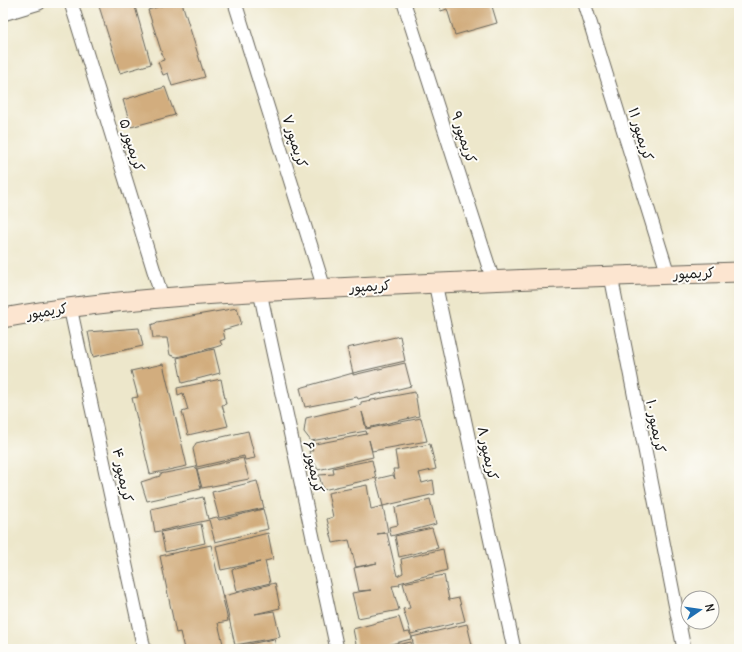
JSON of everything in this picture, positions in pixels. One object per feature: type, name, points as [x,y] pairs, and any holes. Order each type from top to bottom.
[{"type":"street","points":[[3,14],[39,3]]},
{"type":"street","name":"کریمپور ۵","points":[[71,3],[162,297]]},
{"type":"street","name":"کریمپور ۷","points":[[235,3],[324,288]]},
{"type":"street","name":"کریمپور ۹","points":[[404,3],[493,280]]},
{"type":"street","name":"کریمپور ۱۱","points":[[584,3],[668,274]]},
{"type":"street","name":"کریمپور","points":[[3,318],[70,307],[162,297],[493,280],[739,272]]},
{"type":"street","name":"کریمپور ۱۰","points":[[610,276],[684,649]]},
{"type":"street","name":"کریمپور ۸","points":[[435,283],[514,649]]},
{"type":"street","name":"کریمپور ۶","points":[[260,292],[337,649]]},
{"type":"street","name":"کریمپور ۴","points":[[70,307],[144,649]]},
{"type":"building","points":[[98,3],[134,3],[151,64],[120,73]]},
{"type":"building","points":[[170,3],[182,3],[205,77],[172,86],[168,73],[163,75],[158,62],[164,60],[148,10]]},
{"type":"building","points":[[439,3],[491,3],[497,23],[455,35],[447,9],[441,11]]},
{"type":"building","points":[[165,87],[175,115],[131,127],[123,100]]},
{"type":"building","points":[[237,308],[241,322],[240,325],[223,330],[225,339],[220,341],[222,345],[177,357],[170,355],[167,338],[153,338],[151,325],[157,322]]},
{"type":"building","points":[[139,328],[143,346],[93,357],[88,332]]},
{"type":"building","points":[[400,336],[405,361],[353,373],[347,348]]},
{"type":"building","points":[[214,349],[220,373],[182,383],[177,358]]},
{"type":"building","points":[[405,363],[411,386],[358,399],[357,397],[305,407],[300,388],[353,373],[353,375]]},
{"type":"building","points":[[163,364],[187,466],[150,474],[132,398],[138,397],[131,371]]},
{"type":"building","points":[[221,379],[226,404],[222,405],[228,426],[188,435],[182,412],[188,410],[183,393],[178,395],[177,388]]},
{"type":"building","points":[[415,392],[419,416],[367,428],[362,412],[366,429],[421,418],[427,441],[372,451],[369,440],[373,457],[318,470],[315,464],[312,464],[309,451],[313,451],[310,445],[367,434],[366,431],[311,441],[304,432],[306,418],[361,405],[361,402]]},
{"type":"building","points":[[248,431],[255,458],[245,460],[244,456],[197,467],[193,449],[196,443]]},
{"type":"building","points":[[430,444],[436,469],[419,473],[422,483],[433,480],[435,494],[383,506],[376,479],[393,475],[395,479],[393,469],[398,469],[395,451]]},
{"type":"building","points":[[243,458],[249,479],[202,488],[197,469]]},
{"type":"building","points":[[372,460],[376,478],[323,490],[319,475],[334,474],[333,468]]},
{"type":"building","points":[[196,467],[201,489],[147,501],[141,482],[160,476],[160,474]]},
{"type":"building","points":[[257,481],[264,508],[219,518],[212,492]]},
{"type":"building","points":[[367,485],[371,509],[383,506],[388,532],[377,534],[387,533],[397,576],[403,573],[401,559],[443,549],[447,570],[399,583],[400,585],[392,586],[399,610],[358,618],[352,593],[371,590],[359,591],[354,568],[377,563],[356,567],[349,540],[333,543],[327,519],[333,517],[328,493]]},
{"type":"building","points":[[203,497],[208,519],[217,517],[219,520],[263,509],[268,529],[215,542],[209,520],[155,532],[151,509]]},
{"type":"building","points":[[430,499],[436,524],[391,536],[389,527],[398,525],[395,508]]},
{"type":"building","points":[[201,524],[205,543],[165,552],[161,532]]},
{"type":"building","points":[[432,528],[438,548],[399,557],[395,536]]},
{"type":"building","points":[[268,533],[273,559],[265,561],[270,583],[237,591],[232,570],[260,562],[221,570],[216,546]]},
{"type":"building","points":[[211,545],[228,621],[218,623],[224,648],[184,649],[180,632],[176,633],[160,556]]},
{"type":"building","points":[[444,575],[449,600],[459,598],[465,621],[411,634],[403,609],[410,608],[403,583]]},
{"type":"building","points":[[275,583],[280,608],[255,614],[274,611],[280,637],[235,645],[224,596]]},
{"type":"building","points":[[399,617],[404,633],[409,632],[412,637],[411,639],[372,649],[357,649],[353,629]]},
{"type":"building","points":[[467,624],[473,649],[414,649],[412,637]]},
{"type":"building","points":[[274,639],[277,649],[236,649],[235,647]]},
{"type":"building","points":[[411,642],[412,649],[381,649],[381,648]]}]
